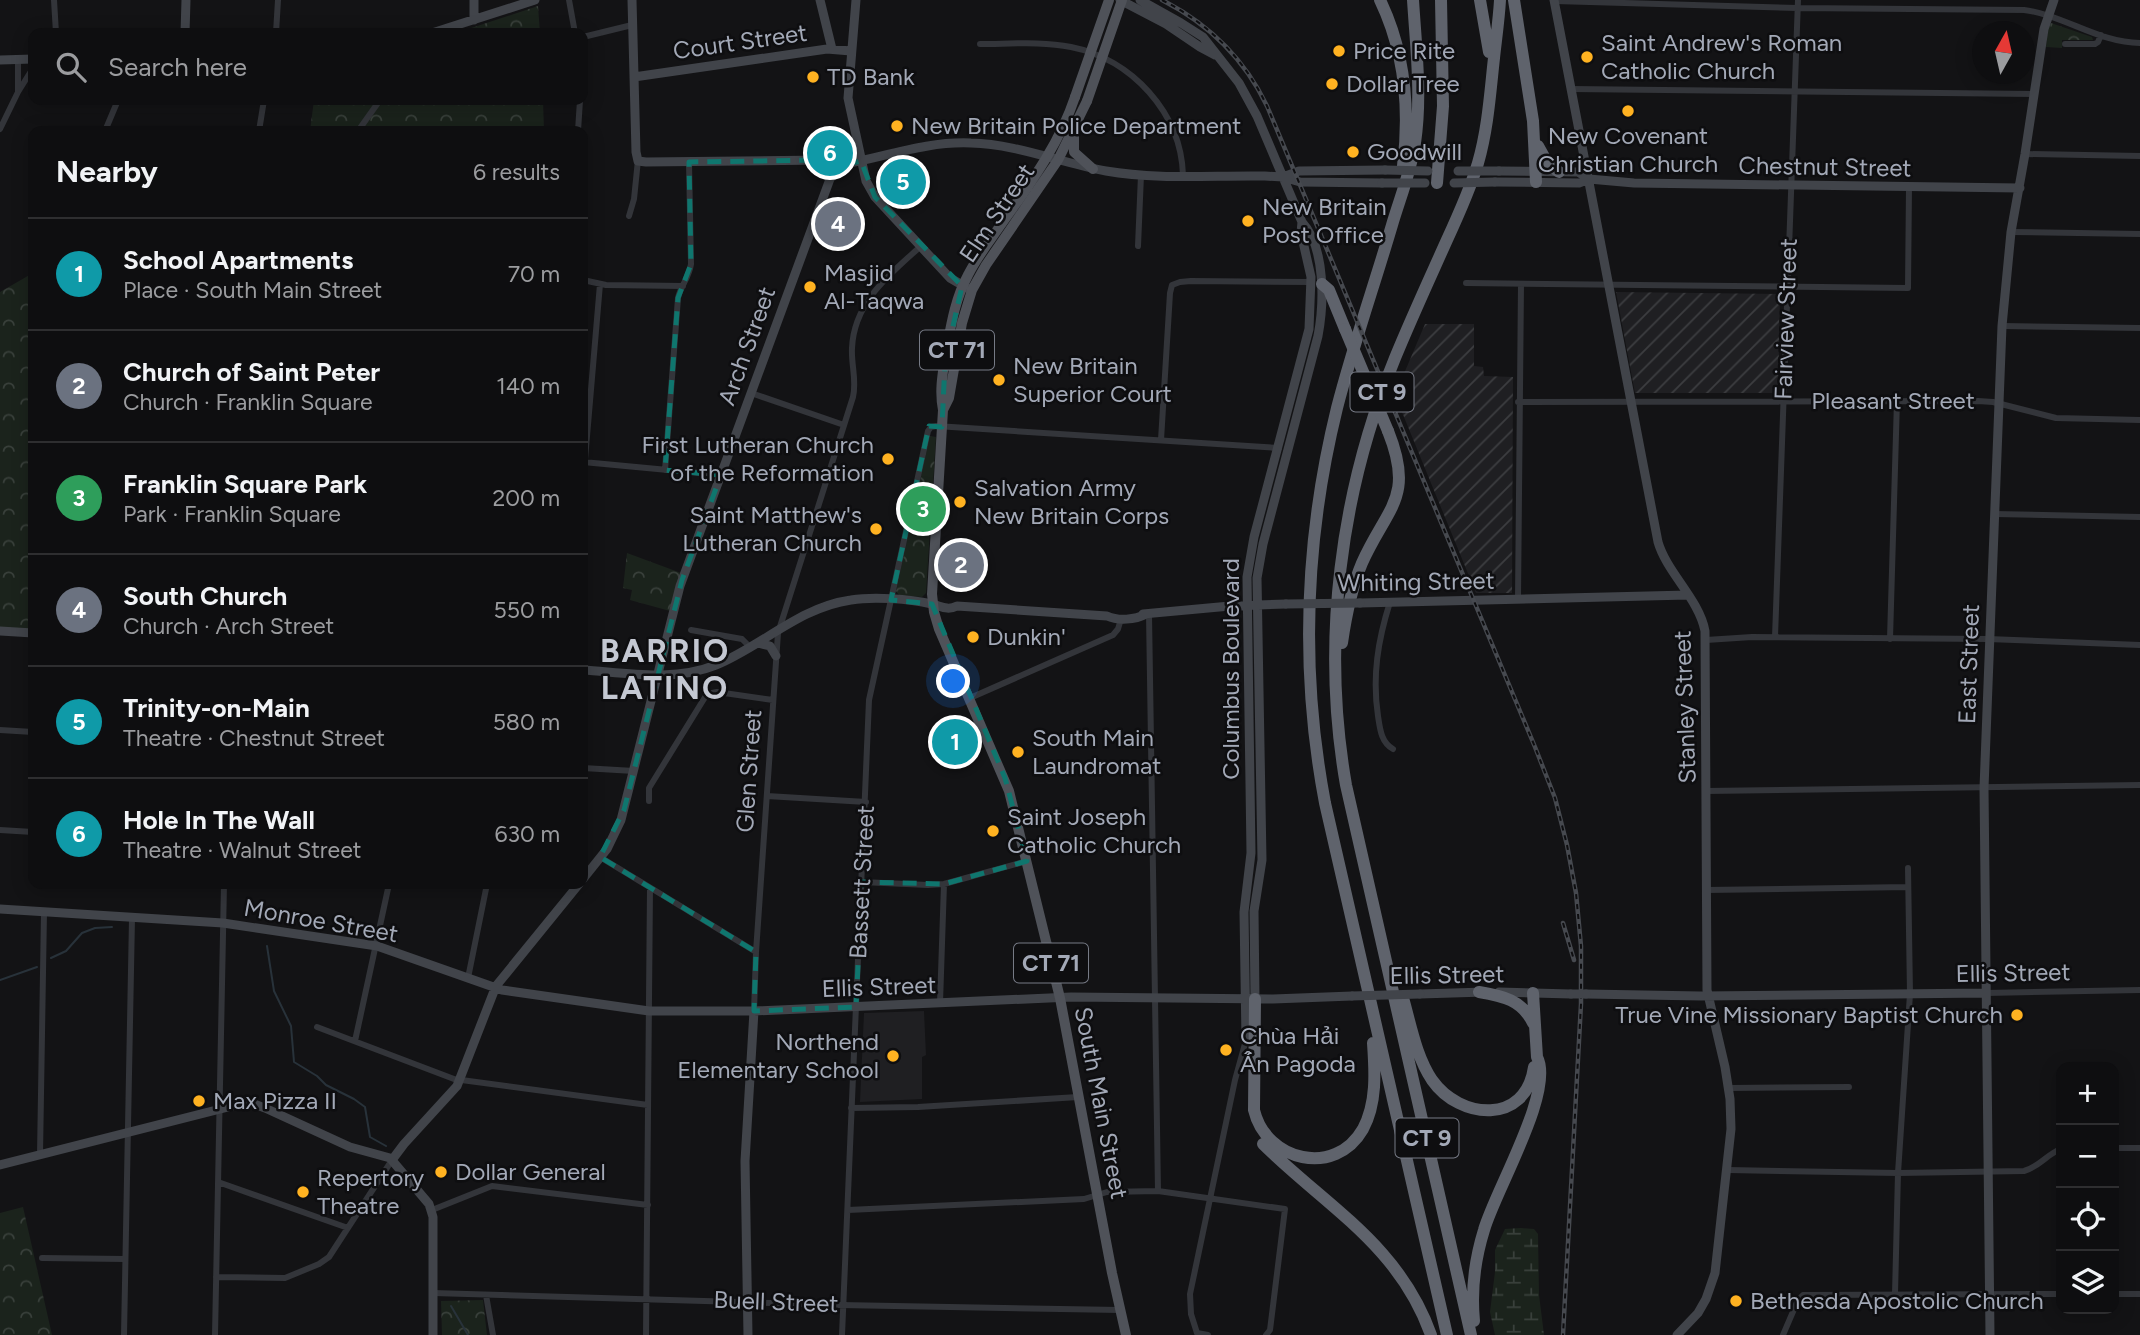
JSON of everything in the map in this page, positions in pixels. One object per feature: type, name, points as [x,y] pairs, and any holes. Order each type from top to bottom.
[{"type":"highway","points":[[1374,0],[1400,58]]},
{"type":"highway","points":[[1380,0],[1400,58],[1405,90],[1407,123],[1397,208]]},
{"type":"highway","name":"CT 9","points":[[1413,0],[1419,84],[1412,160],[1333,426],[1315,526],[1308,610],[1310,686],[1325,803],[1447,1335]]},
{"type":"highway","points":[[1432,177],[1443,106],[1441,0]]},
{"type":"highway","points":[[1480,0],[1488,37],[1492,87]]},
{"type":"highway","name":"CT 9","points":[[1473,1335],[1346,785],[1339,741],[1335,626],[1342,557],[1364,447],[1394,359],[1471,186],[1485,133],[1500,0]]},
{"type":"highway","points":[[1514,0],[1535,139],[1536,177]]},
{"type":"highway","points":[[1535,139],[1545,161],[1559,172]]},
{"type":"highway","points":[[1317,283],[1328,289],[1388,431],[1399,464],[1398,491],[1391,510],[1365,558],[1352,590],[1335,681]]},
{"type":"highway","points":[[1382,942],[1392,962],[1422,1060],[1434,1083],[1450,1098],[1483,1111],[1507,1107],[1529,1087],[1537,1057]]},
{"type":"highway","points":[[1479,992],[1517,1002],[1527,1012],[1535,1027]]},
{"type":"highway","points":[[1473,1335],[1473,1290],[1478,1250],[1490,1209],[1535,1107],[1541,1070],[1537,1057],[1532,993]]},
{"type":"highway","points":[[1251,998],[1253,1100],[1256,1118],[1264,1134],[1276,1146],[1293,1155],[1307,1158],[1325,1157],[1340,1151],[1354,1141],[1363,1129],[1371,1108],[1375,1082],[1372,1011]]},
{"type":"highway","points":[[1246,1040],[1245,1107],[1255,1134],[1264,1146],[1386,1256],[1415,1298],[1431,1335]]},
{"type":"main road","name":"CT 71","points":[[1047,157],[1062,131],[1109,0]]},
{"type":"main road","name":"CT 71","points":[[1059,160],[1087,102],[1121,0]]},
{"type":"main road","points":[[1074,130],[1074,152],[1093,169]]},
{"type":"main road","name":"Elm Street","points":[[967,288],[971,269],[1047,157]]},
{"type":"main road","name":"Elm Street","points":[[967,288],[1059,160]]},
{"type":"main road","points":[[993,255],[994,235]]},
{"type":"main road","name":"CT 71","points":[[932,604],[943,410],[941,397],[946,390],[956,326],[967,288]]},
{"type":"main road","name":"South Main Street","points":[[932,604],[939,629],[1007,784],[1060,998],[1126,1335]]},
{"type":"street","points":[[54,0],[56,28]]},
{"type":"street","points":[[185,28],[186,0]]},
{"type":"street","points":[[276,28],[278,0]]},
{"type":"street","points":[[474,0],[474,19]]},
{"type":"street","points":[[447,28],[535,0]]},
{"type":"street","points":[[569,0],[574,28]]},
{"type":"street","points":[[629,216],[638,160],[632,0]]},
{"type":"street","points":[[820,0],[832,49]]},
{"type":"street","points":[[856,0],[848,98],[866,181],[874,196],[950,278],[967,288]]},
{"type":"street","name":"Columbus Boulevard","points":[[1121,0],[1217,56]]},
{"type":"street","name":"Columbus Boulevard","points":[[1140,0],[1194,31],[1208,43],[1250,100],[1302,222],[1310,230],[1319,261],[1308,334],[1248,562],[1246,605],[1256,829],[1261,867],[1254,914],[1251,998],[1246,1040]]},
{"type":"street","points":[[1555,0],[2017,10],[2036,12],[2124,42],[2140,43]]},
{"type":"street","name":"Stanley Street","points":[[1555,0],[1658,543],[1703,622],[1706,640],[1707,996],[1729,1088],[1731,1129],[1714,1277],[1698,1313],[1677,1335]]},
{"type":"street","name":"East Street","points":[[1990,1335],[1984,788],[1998,404],[2011,232],[2047,16],[2054,0]]},
{"type":"street","name":"Fairview Street","points":[[1776,637],[1797,4]]},
{"type":"street","points":[[455,28],[459,24]]},
{"type":"street","points":[[588,36],[632,25]]},
{"type":"street","points":[[2065,44],[2095,44],[2101,35]]},
{"type":"street","points":[[979,44],[1070,47],[1093,54],[1121,68],[1148,90],[1167,117],[1179,149],[1183,176]]},
{"type":"street","name":"Court Street","points":[[634,77],[832,49],[851,51]]},
{"type":"street","points":[[0,60],[28,59]]},
{"type":"street","points":[[18,60],[18,92]]},
{"type":"street","points":[[0,129],[28,76]]},
{"type":"street","points":[[1572,89],[2035,94]]},
{"type":"street","points":[[107,126],[116,105]]},
{"type":"street","points":[[260,126],[263,105]]},
{"type":"street","points":[[362,126],[376,105]]},
{"type":"street","points":[[578,126],[580,105]]},
{"type":"street","name":"Chestnut Street","points":[[861,161],[931,146],[960,143],[999,146],[1093,169],[1141,175],[1283,177],[1300,182],[1382,183],[1458,171],[1499,171],[1579,183],[1588,179],[1634,183],[2020,188]]},
{"type":"street","points":[[2025,155],[2140,156]]},
{"type":"street","points":[[638,160],[824,160],[838,167],[861,161]]},
{"type":"street","points":[[666,470],[678,299],[689,275],[691,261],[689,162]]},
{"type":"street","name":"Arch Street","points":[[588,873],[609,846],[620,824],[680,586],[828,184],[838,167]]},
{"type":"street","name":"Chestnut Street","points":[[1283,177],[1299,171],[1385,170],[1454,183],[1495,182],[1559,172],[1578,172],[1588,179]]},
{"type":"street","points":[[1138,246],[1141,175]]},
{"type":"street","points":[[1466,283],[1908,288],[1909,187]]},
{"type":"street","points":[[2011,232],[2140,234]]},
{"type":"street","name":"Glen Street","points":[[748,1335],[745,1161],[756,952],[779,630],[855,389],[852,348],[860,312],[877,287],[920,246]]},
{"type":"street","points":[[588,280],[600,284],[683,286]]},
{"type":"street","points":[[1161,440],[1170,292],[1174,284],[1191,281],[1317,283]]},
{"type":"street","name":"Columbus Boulevard","points":[[1256,829],[1257,578],[1261,550],[1318,336],[1322,312],[1317,283]]},
{"type":"street","points":[[588,418],[600,284]]},
{"type":"street","points":[[1518,599],[1521,284]]},
{"type":"street","points":[[2002,326],[2140,328]]},
{"type":"street","points":[[751,393],[844,425]]},
{"type":"street","points":[[1890,639],[1897,401]]},
{"type":"street","name":"Pleasant Street","points":[[1518,402],[1978,401],[2056,418],[2140,420]]},
{"type":"street","points":[[942,426],[1289,448]]},
{"type":"street","name":"Bassett Street","points":[[842,1335],[869,700],[927,433],[931,427],[942,426]]},
{"type":"street","points":[[588,462],[721,475]]},
{"type":"street","points":[[1994,514],[2140,517]]},
{"type":"street","name":"Whiting Street","points":[[1107,616],[1113,613],[1147,614],[1246,605],[1688,596]]},
{"type":"street","name":"Whiting Street","points":[[588,670],[658,675],[701,670],[727,660],[814,610],[837,602],[862,598],[932,604],[948,609],[957,606],[1107,616],[1113,619],[1139,618],[1147,614]]},
{"type":"street","points":[[1390,602],[1378,646],[1375,684],[1381,734],[1385,743],[1393,749]]},
{"type":"street","points":[[1147,614],[1158,1191]]},
{"type":"street","points":[[970,698],[1114,634],[1121,619]]},
{"type":"street","points":[[691,630],[740,638],[753,645],[769,645],[776,656]]},
{"type":"street","points":[[0,631],[28,634]]},
{"type":"street","points":[[1706,640],[1776,637],[1989,639],[2140,645]]},
{"type":"street","points":[[649,802],[649,788],[707,694],[717,692],[773,700]]},
{"type":"street","points":[[0,730],[28,732]]},
{"type":"street","points":[[588,768],[634,771]]},
{"type":"street","points":[[1706,791],[2140,785]]},
{"type":"street","points":[[767,796],[866,802]]},
{"type":"street","points":[[0,830],[28,832]]},
{"type":"street","points":[[600,857],[756,952]]},
{"type":"street","points":[[862,882],[944,884],[1027,861]]},
{"type":"street","points":[[1895,1294],[1898,1173],[1910,994],[1908,867]]},
{"type":"street","points":[[940,1003],[944,884]]},
{"type":"street","points":[[1706,890],[1909,887]]},
{"type":"street","points":[[646,1335],[650,888]]},
{"type":"street","points":[[215,1335],[223,889]]},
{"type":"street","points":[[355,1041],[388,889]]},
{"type":"street","points":[[468,978],[487,889]]},
{"type":"street","points":[[216,1277],[285,1278],[329,1257],[402,1146],[460,1080],[495,988],[575,889]]},
{"type":"street","name":"Monroe Street","points":[[0,909],[223,923],[377,947],[508,992],[649,1011],[754,1012]]},
{"type":"street","points":[[40,1154],[44,912]]},
{"type":"street","points":[[124,1335],[132,918]]},
{"type":"street","name":"Ellis Street","points":[[754,1012],[1060,998],[1251,998],[1479,992],[1707,996],[2140,990]]},
{"type":"street","points":[[317,1027],[460,1080],[648,1105]]},
{"type":"street","points":[[1208,1335],[1196,1333],[1190,1294],[1235,1080],[1246,1040]]},
{"type":"street","points":[[1729,1088],[1849,1087]]},
{"type":"street","points":[[852,1108],[918,1107],[1078,1097]]},
{"type":"street","points":[[0,1165],[219,1109],[244,1103],[254,1104],[350,1147],[392,1160],[432,1210],[433,1335]]},
{"type":"street","points":[[2119,1148],[2140,1149]]},
{"type":"street","points":[[1728,1170],[1898,1173],[2024,1171],[2056,1151]]},
{"type":"street","points":[[218,1182],[348,1228]]},
{"type":"street","points":[[432,1210],[492,1185],[648,1205]]},
{"type":"street","points":[[848,1210],[1084,1199],[1107,1192],[1158,1191],[1285,1209],[1270,1330],[1266,1335]]},
{"type":"street","points":[[42,1258],[125,1259]]},
{"type":"street","name":"Buell Street","points":[[433,1293],[1120,1310]]},
{"type":"street","points":[[1783,1335],[1798,1300],[1803,1295],[2056,1294]]},
{"type":"street","points":[[2119,1294],[2140,1294]]},
{"type":"street","points":[[486,1295],[493,1335]]},
{"type":"highlighted area","points":[[824,160],[836,167],[861,161],[875,197],[962,286],[945,362],[942,427],[929,426],[891,600],[932,604],[1005,778],[1027,861],[944,884],[862,882],[856,1007],[754,1011],[756,952],[600,857],[624,810],[682,580],[721,475],[665,470],[678,298],[691,264],[689,162]]},
{"type":"shaded area","points":[[1616,292],[1780,294],[1778,393],[1635,393]]},
{"type":"shaded area","points":[[1425,324],[1474,324],[1474,366],[1483,367],[1484,376],[1513,377],[1512,593],[1476,593],[1395,395]]},
{"type":"shaded area","name":"Northend Elementary School","points":[[924,1011],[926,1055],[922,1057],[922,1099],[860,1102],[864,1013]]},
{"type":"green space","points":[[538,6],[540,28],[471,28]]},
{"type":"green space","points":[[2051,23],[2092,37],[2093,40],[2062,40],[2062,48],[2046,47],[2048,27]]},
{"type":"green space","points":[[313,105],[543,105],[544,126],[311,126]]},
{"type":"green space","points":[[28,276],[28,630],[0,628],[0,292]]},
{"type":"green space","points":[[930,436],[936,437],[926,593],[922,597],[899,595],[896,591]]},
{"type":"green space","points":[[627,553],[681,573],[670,611],[630,600],[632,590],[623,588]]},
{"type":"green space","points":[[23,1207],[52,1335],[0,1335],[0,1213]]},
{"type":"green space","points":[[1505,1229],[1534,1229],[1538,1234],[1539,1295],[1544,1335],[1495,1335],[1490,1312],[1495,1250]]},
{"type":"green space","points":[[483,1300],[487,1335],[442,1335],[441,1301]]},
{"type":"waterway","points":[[51,958],[66,951],[82,933],[95,928],[112,927]]},
{"type":"waterway","points":[[267,946],[274,991],[291,1026],[294,1062],[326,1085],[365,1107],[370,1137],[386,1146]]},
{"type":"waterway","points":[[0,980],[37,967]]},
{"type":"waterway","points":[[451,1306],[468,1335]]},
{"type":"railway","points":[[1162,0],[1195,20],[1224,44],[1248,73],[1267,106],[1555,798],[1576,893],[1581,946],[1581,1004],[1563,1335]]},
{"type":"railway","points":[[1563,923],[1574,960]]},
{"type":"place","name":"Price Rite","points":[[1339,51]]},
{"type":"place","name":"Saint Andrew's Roman Catholic Church","points":[[1587,57]]},
{"type":"place","name":"TD Bank","points":[[813,77]]},
{"type":"place","name":"Dollar Tree","points":[[1332,84]]},
{"type":"place","name":"New Covenant Christian Church","points":[[1628,111]]},
{"type":"place","name":"New Britain Police Department","points":[[897,126]]},
{"type":"place","name":"Goodwill","points":[[1353,152]]},
{"type":"place","name":"Hole In The Wall","points":[[830,153]]},
{"type":"place","name":"Trinity-on-Main","points":[[903,182]]},
{"type":"place","name":"New Britain Post Office","points":[[1248,221]]},
{"type":"place","name":"South Church","points":[[838,224]]},
{"type":"place","name":"Masjid Al-Taqwa","points":[[810,287]]},
{"type":"place","name":"New Britain Superior Court","points":[[999,380]]},
{"type":"place","name":"First Lutheran Church of the Reformation","points":[[888,459]]},
{"type":"place","name":"Salvation Army New Britain Corps","points":[[960,502]]},
{"type":"place","name":"Franklin Square Park","points":[[923,509]]},
{"type":"place","name":"Saint Matthew's Lutheran Church","points":[[876,529]]},
{"type":"place","name":"Church of Saint Peter","points":[[961,565]]},
{"type":"place","name":"Dunkin'","points":[[973,637]]},
{"type":"place","name":"School Apartments","points":[[955,742]]},
{"type":"place","name":"South Main Laundromat","points":[[1018,752]]},
{"type":"place","name":"Saint Joseph Catholic Church","points":[[993,831]]},
{"type":"place","name":"True Vine Missionary Baptist Church","points":[[2017,1015]]},
{"type":"place","name":"Chùa Hải Ấn Pagoda","points":[[1226,1050]]},
{"type":"place","name":"Northend Elementary School","points":[[893,1056]]},
{"type":"place","name":"Max Pizza II","points":[[199,1101]]},
{"type":"place","name":"Dollar General","points":[[441,1172]]},
{"type":"place","name":"Repertory Theatre","points":[[303,1192]]},
{"type":"place","name":"Bethesda Apostolic Church","points":[[1736,1301]]},
{"type":"district","name":"BARRIO LATINO","points":[[665,670]]}]
